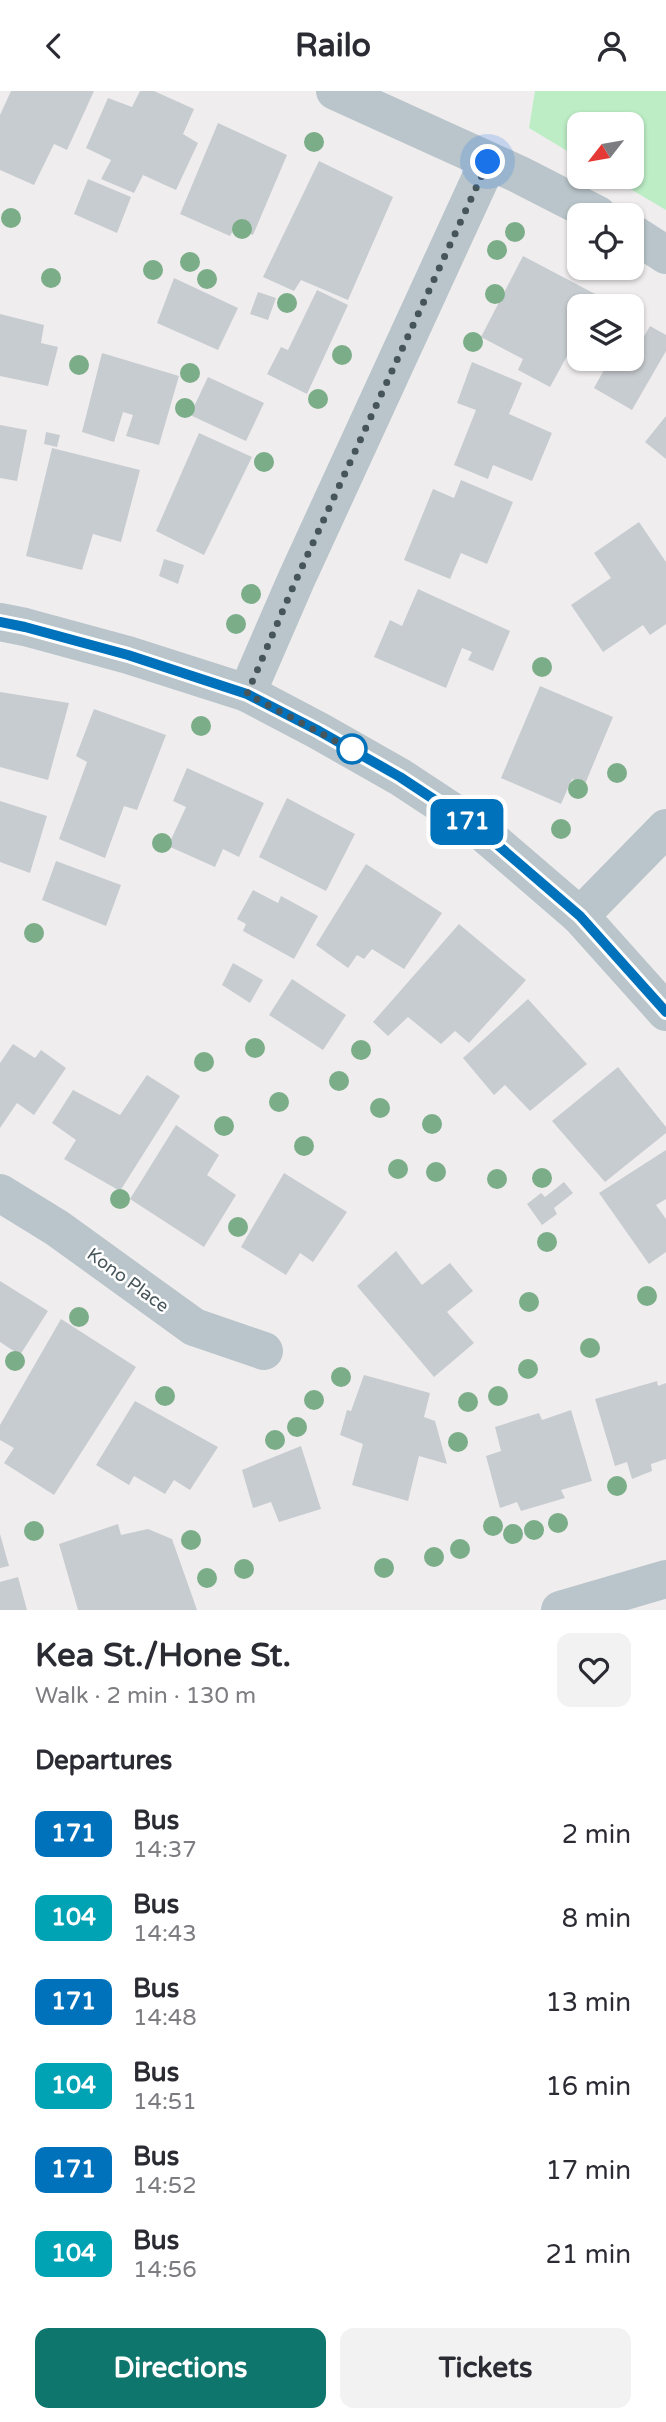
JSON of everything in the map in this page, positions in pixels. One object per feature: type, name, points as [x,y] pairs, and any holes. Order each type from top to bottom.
[{"type":"street","points":[[335,91],[518,174],[575,203]]},
{"type":"street","points":[[247,694],[296,580],[488,162]]},
{"type":"street","points":[[644,241],[666,255]]},
{"type":"street","points":[[0,622],[128,655],[247,694],[400,777],[479,829],[580,916],[666,1012]]},
{"type":"street","points":[[580,916],[666,828]]},
{"type":"street","name":"Kono Place","points":[[0,1193],[58,1228],[194,1327],[264,1351]]},
{"type":"street","points":[[560,1610],[666,1579]]},
{"type":"green space","points":[[535,91],[666,91],[666,210],[630,189],[644,189],[644,112],[567,112],[567,151],[529,128]]},
{"type":"building","points":[[11,91],[94,91],[67,150],[54,144],[34,185],[0,170],[0,115]]},
{"type":"building","points":[[140,91],[154,91],[194,109],[183,134],[198,143],[176,190],[143,175],[134,193],[101,179],[111,160],[86,148],[108,98],[132,107]]},
{"type":"building","points":[[218,123],[287,155],[253,235],[235,227],[230,236],[180,214]]},
{"type":"building","points":[[319,161],[393,197],[348,300],[301,280],[294,291],[263,277]]},
{"type":"building","points":[[88,179],[131,197],[117,233],[74,214]]},
{"type":"building","points":[[523,256],[595,294],[567,294],[567,356],[550,387],[518,370],[523,359],[481,337]]},
{"type":"building","points":[[174,278],[238,308],[218,350],[157,323]]},
{"type":"building","points":[[317,290],[348,305],[307,394],[267,374],[281,347],[288,350]]},
{"type":"building","points":[[258,292],[276,298],[268,320],[250,314]]},
{"type":"building","points":[[0,314],[44,325],[41,343],[58,347],[48,386],[0,376]]},
{"type":"building","points":[[650,326],[666,335],[666,351],[632,410],[594,388],[603,371],[644,371],[644,336]]},
{"type":"building","points":[[102,353],[179,376],[159,445],[126,436],[133,415],[123,412],[114,442],[82,432]]},
{"type":"building","points":[[472,362],[522,383],[509,414],[552,433],[532,481],[493,465],[488,479],[454,465],[476,410],[457,403]]},
{"type":"building","points":[[208,377],[264,403],[246,441],[190,415]]},
{"type":"building","points":[[666,416],[666,459],[645,442]]},
{"type":"building","points":[[0,425],[27,430],[17,481],[0,478]]},
{"type":"building","points":[[46,432],[60,435],[57,447],[44,444]]},
{"type":"building","points":[[199,433],[252,457],[204,555],[156,531]]},
{"type":"building","points":[[52,448],[140,470],[121,542],[93,534],[82,570],[26,556]]},
{"type":"building","points":[[461,480],[513,502],[487,564],[461,553],[450,579],[404,560],[433,489],[454,498]]},
{"type":"building","points":[[639,522],[666,562],[666,624],[650,635],[643,625],[603,652],[571,605],[611,578],[594,553]]},
{"type":"building","points":[[164,559],[184,565],[178,584],[159,576]]},
{"type":"building","points":[[418,589],[510,631],[493,671],[468,660],[472,652],[462,648],[446,688],[374,657],[390,620],[402,626]]},
{"type":"building","points":[[540,686],[613,717],[585,784],[572,779],[561,804],[501,778]]},
{"type":"building","points":[[0,692],[69,703],[48,780],[0,767]]},
{"type":"building","points":[[94,709],[166,735],[137,810],[124,806],[105,858],[59,839],[87,762],[76,756]]},
{"type":"building","points":[[187,768],[264,803],[239,857],[223,849],[215,867],[168,846],[186,807],[173,801]]},
{"type":"building","points":[[287,798],[355,834],[326,891],[259,857]]},
{"type":"building","points":[[0,801],[47,816],[30,873],[0,862]]},
{"type":"building","points":[[56,861],[121,885],[106,926],[42,900]]},
{"type":"building","points":[[366,864],[442,913],[404,969],[372,949],[364,959],[357,955],[348,968],[316,945]]},
{"type":"building","points":[[253,890],[278,903],[281,896],[318,916],[294,959],[243,931],[246,924],[237,919]]},
{"type":"building","points":[[459,924],[526,980],[469,1043],[455,1031],[441,1044],[408,1017],[388,1036],[373,1022]]},
{"type":"building","points":[[233,963],[263,980],[250,1003],[222,985]]},
{"type":"building","points":[[292,979],[346,1015],[323,1050],[269,1015]]},
{"type":"building","points":[[528,999],[587,1064],[530,1111],[505,1085],[494,1095],[463,1058]]},
{"type":"building","points":[[13,1044],[35,1058],[41,1050],[66,1068],[34,1115],[17,1103],[0,1128],[0,1063]]},
{"type":"building","points":[[618,1067],[666,1127],[666,1133],[605,1182],[552,1121]]},
{"type":"building","points":[[147,1075],[180,1096],[120,1191],[64,1159],[76,1140],[52,1123],[73,1090],[120,1115]]},
{"type":"building","points":[[176,1125],[219,1155],[207,1175],[236,1195],[204,1247],[130,1199]]},
{"type":"building","points":[[666,1150],[666,1199],[656,1205],[666,1219],[666,1252],[649,1264],[599,1193]]},
{"type":"building","points":[[284,1173],[347,1212],[313,1262],[300,1253],[286,1275],[241,1247]]},
{"type":"building","points":[[564,1182],[573,1193],[554,1208],[557,1214],[542,1225],[527,1204],[541,1193],[545,1197]]},
{"type":"building","points":[[396,1251],[422,1285],[450,1263],[473,1291],[447,1312],[474,1343],[434,1377],[357,1286]]},
{"type":"building","points":[[0,1281],[48,1311],[20,1355],[0,1342]]},
{"type":"building","points":[[61,1319],[136,1367],[54,1495],[4,1463],[14,1448],[0,1440],[0,1425]]},
{"type":"building","points":[[364,1375],[430,1393],[424,1417],[435,1421],[447,1464],[419,1456],[408,1501],[352,1485],[363,1444],[340,1435],[347,1410],[351,1411]]},
{"type":"building","points":[[657,1381],[658,1386],[666,1383],[666,1459],[651,1464],[652,1471],[632,1479],[627,1462],[615,1466],[595,1399]]},
{"type":"building","points":[[135,1401],[218,1447],[190,1490],[174,1480],[165,1494],[134,1476],[129,1485],[96,1465]]},
{"type":"building","points":[[571,1410],[592,1481],[561,1490],[565,1498],[521,1511],[517,1502],[500,1508],[486,1456],[501,1451],[495,1427],[539,1413],[542,1420]]},
{"type":"building","points":[[301,1446],[321,1509],[279,1522],[271,1502],[253,1508],[242,1470]]},
{"type":"building","points":[[118,1524],[121,1535],[148,1529],[172,1539],[197,1610],[78,1610],[59,1544]]},
{"type":"building","points":[[0,1534],[9,1566],[0,1568]]},
{"type":"building","points":[[18,1577],[27,1610],[0,1610],[0,1582]]},
{"type":"bus line","name":"171","points":[[0,622],[128,655],[247,694],[400,777],[479,829],[580,916],[666,1012]]},
{"type":"route","points":[[352,749],[360,754],[247,694],[296,580],[488,162]]}]
